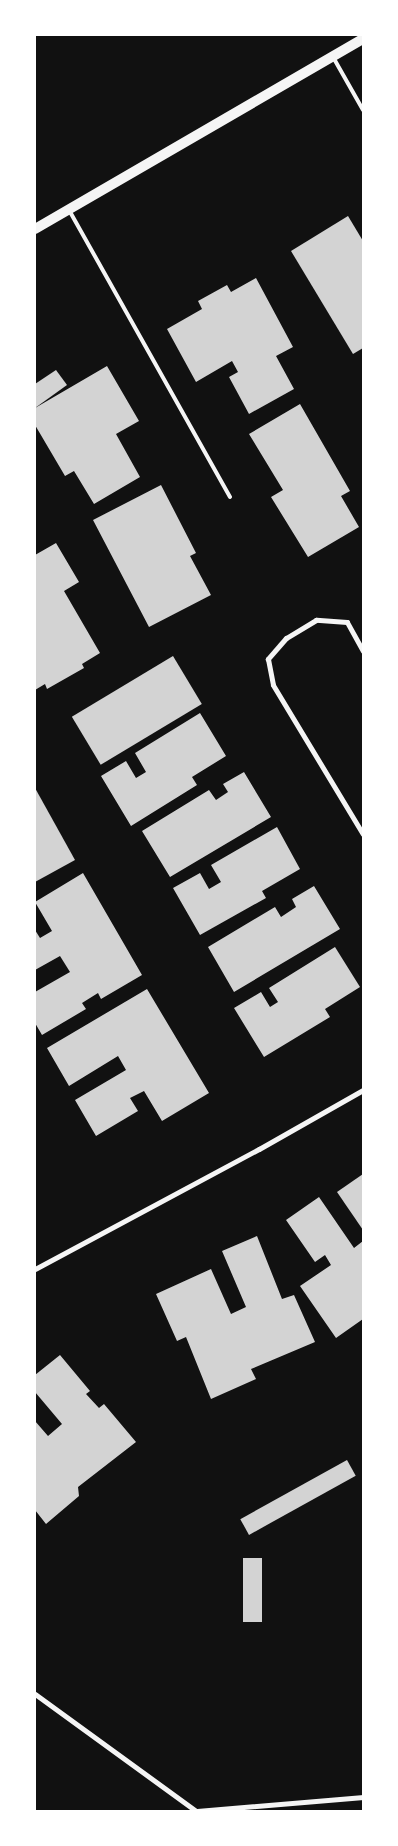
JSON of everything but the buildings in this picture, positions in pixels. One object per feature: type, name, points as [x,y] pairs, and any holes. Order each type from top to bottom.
[{"type":"main road","points":[[35,229],[363,40]]},
{"type":"street","points":[[363,650],[347,622],[316,620],[286,638],[268,659],[273,685],[363,834]]},
{"type":"street","points":[[35,1269],[259,1149],[363,1090]]},
{"type":"street","points":[[35,1694],[196,1811],[363,1797]]},
{"type":"lane","points":[[333,57],[363,110]]},
{"type":"lane","points":[[69,210],[230,497]]}]
